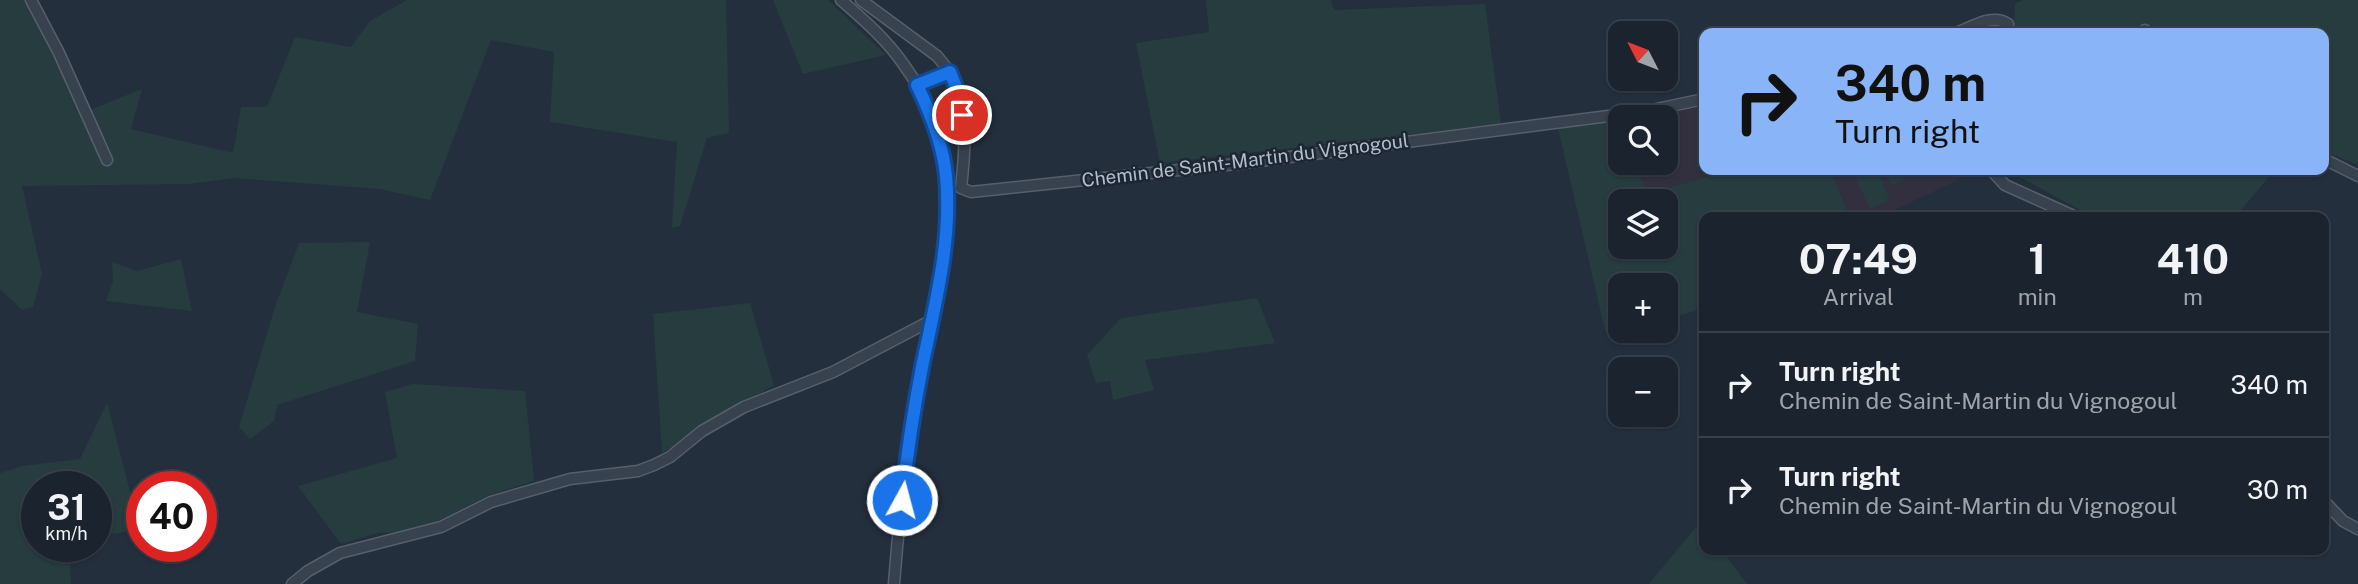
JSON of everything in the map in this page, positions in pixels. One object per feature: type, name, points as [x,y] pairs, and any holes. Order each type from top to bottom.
[{"type":"street","points":[[31,0],[59,53],[107,160]]},
{"type":"street","points":[[841,0],[875,30],[917,85],[937,132],[946,176],[947,231],[904,477],[894,584]]},
{"type":"street","name":"Chemin de Saint-Martin du Vignogoul","points":[[861,0],[937,56],[950,72],[958,92],[966,138],[961,188],[971,192],[1236,163],[1647,111],[1699,98]]},
{"type":"street","points":[[1969,28],[2001,19],[2008,24],[2008,28]]},
{"type":"street","points":[[917,85],[950,72]]},
{"type":"street","points":[[2329,162],[2358,176]]},
{"type":"street","points":[[1996,175],[2005,185],[2065,212]]},
{"type":"street","points":[[292,584],[308,570],[340,553],[441,527],[491,502],[570,479],[638,471],[654,465],[670,457],[702,431],[744,407],[833,372],[932,320]]},
{"type":"street","points":[[2329,506],[2343,521],[2358,528]]},
{"type":"shaded area","points":[[1699,103],[1699,175],[1714,175],[1665,189],[1650,189],[1636,177],[1678,175],[1678,107]]},
{"type":"shaded area","points":[[1834,175],[1968,175],[1891,212],[1848,212]]},
{"type":"green space","points":[[0,0],[25,0],[57,58],[80,114],[142,89],[131,129],[233,153],[241,107],[267,107],[295,37],[351,47],[370,21],[407,0],[726,0],[729,133],[707,138],[680,226],[672,228],[677,142],[550,122],[554,52],[491,40],[430,200],[380,189],[234,178],[188,184],[22,186],[42,274],[33,307],[22,310],[0,289]]},
{"type":"green space","points":[[773,0],[828,0],[886,55],[803,74]]},
{"type":"green space","points":[[1206,0],[1331,0],[1334,10],[1485,4],[1501,124],[1160,163],[1136,43],[1209,32]]},
{"type":"green space","points":[[2023,0],[2358,0],[2358,165],[2329,153],[2329,28],[2014,28],[2015,4]]},
{"type":"green space","points":[[1608,121],[1608,175],[1638,175],[1652,189],[1608,189],[1608,259],[1678,259],[1678,189],[1664,189],[1713,175],[1834,175],[1848,212],[1699,212],[1699,310],[1678,316],[1678,273],[1608,273],[1608,330],[1605,330],[1558,128]]},
{"type":"green space","points":[[1854,175],[1879,175],[1890,200],[1870,209]]},
{"type":"green space","points":[[1887,175],[1904,175],[1906,179],[1892,185]]},
{"type":"green space","points":[[2016,175],[2271,175],[2239,212],[2084,212]]},
{"type":"green space","points":[[370,242],[357,312],[418,324],[415,361],[277,405],[274,421],[250,439],[239,427],[276,304],[299,243]]},
{"type":"green space","points":[[181,259],[192,311],[106,301],[113,281],[112,262],[137,271]]},
{"type":"green space","points":[[1257,298],[1275,343],[1145,360],[1154,390],[1113,400],[1110,381],[1096,383],[1087,355],[1121,318]]},
{"type":"green space","points":[[750,303],[774,385],[662,453],[653,314]]},
{"type":"green space","points":[[413,384],[525,391],[534,481],[487,496],[428,526],[406,532],[378,533],[341,544],[298,486],[397,458],[385,392]]},
{"type":"green space","points":[[107,403],[126,476],[126,532],[112,534],[112,471],[21,471],[21,562],[70,562],[71,584],[0,584],[0,473],[23,466],[80,459]]},
{"type":"green space","points":[[1699,526],[1699,555],[1726,555],[1747,584],[1649,584]]},
{"type":"route","points":[[902,500],[920,377],[947,231],[943,155],[928,107],[917,85],[950,72],[958,92],[962,115]]}]
